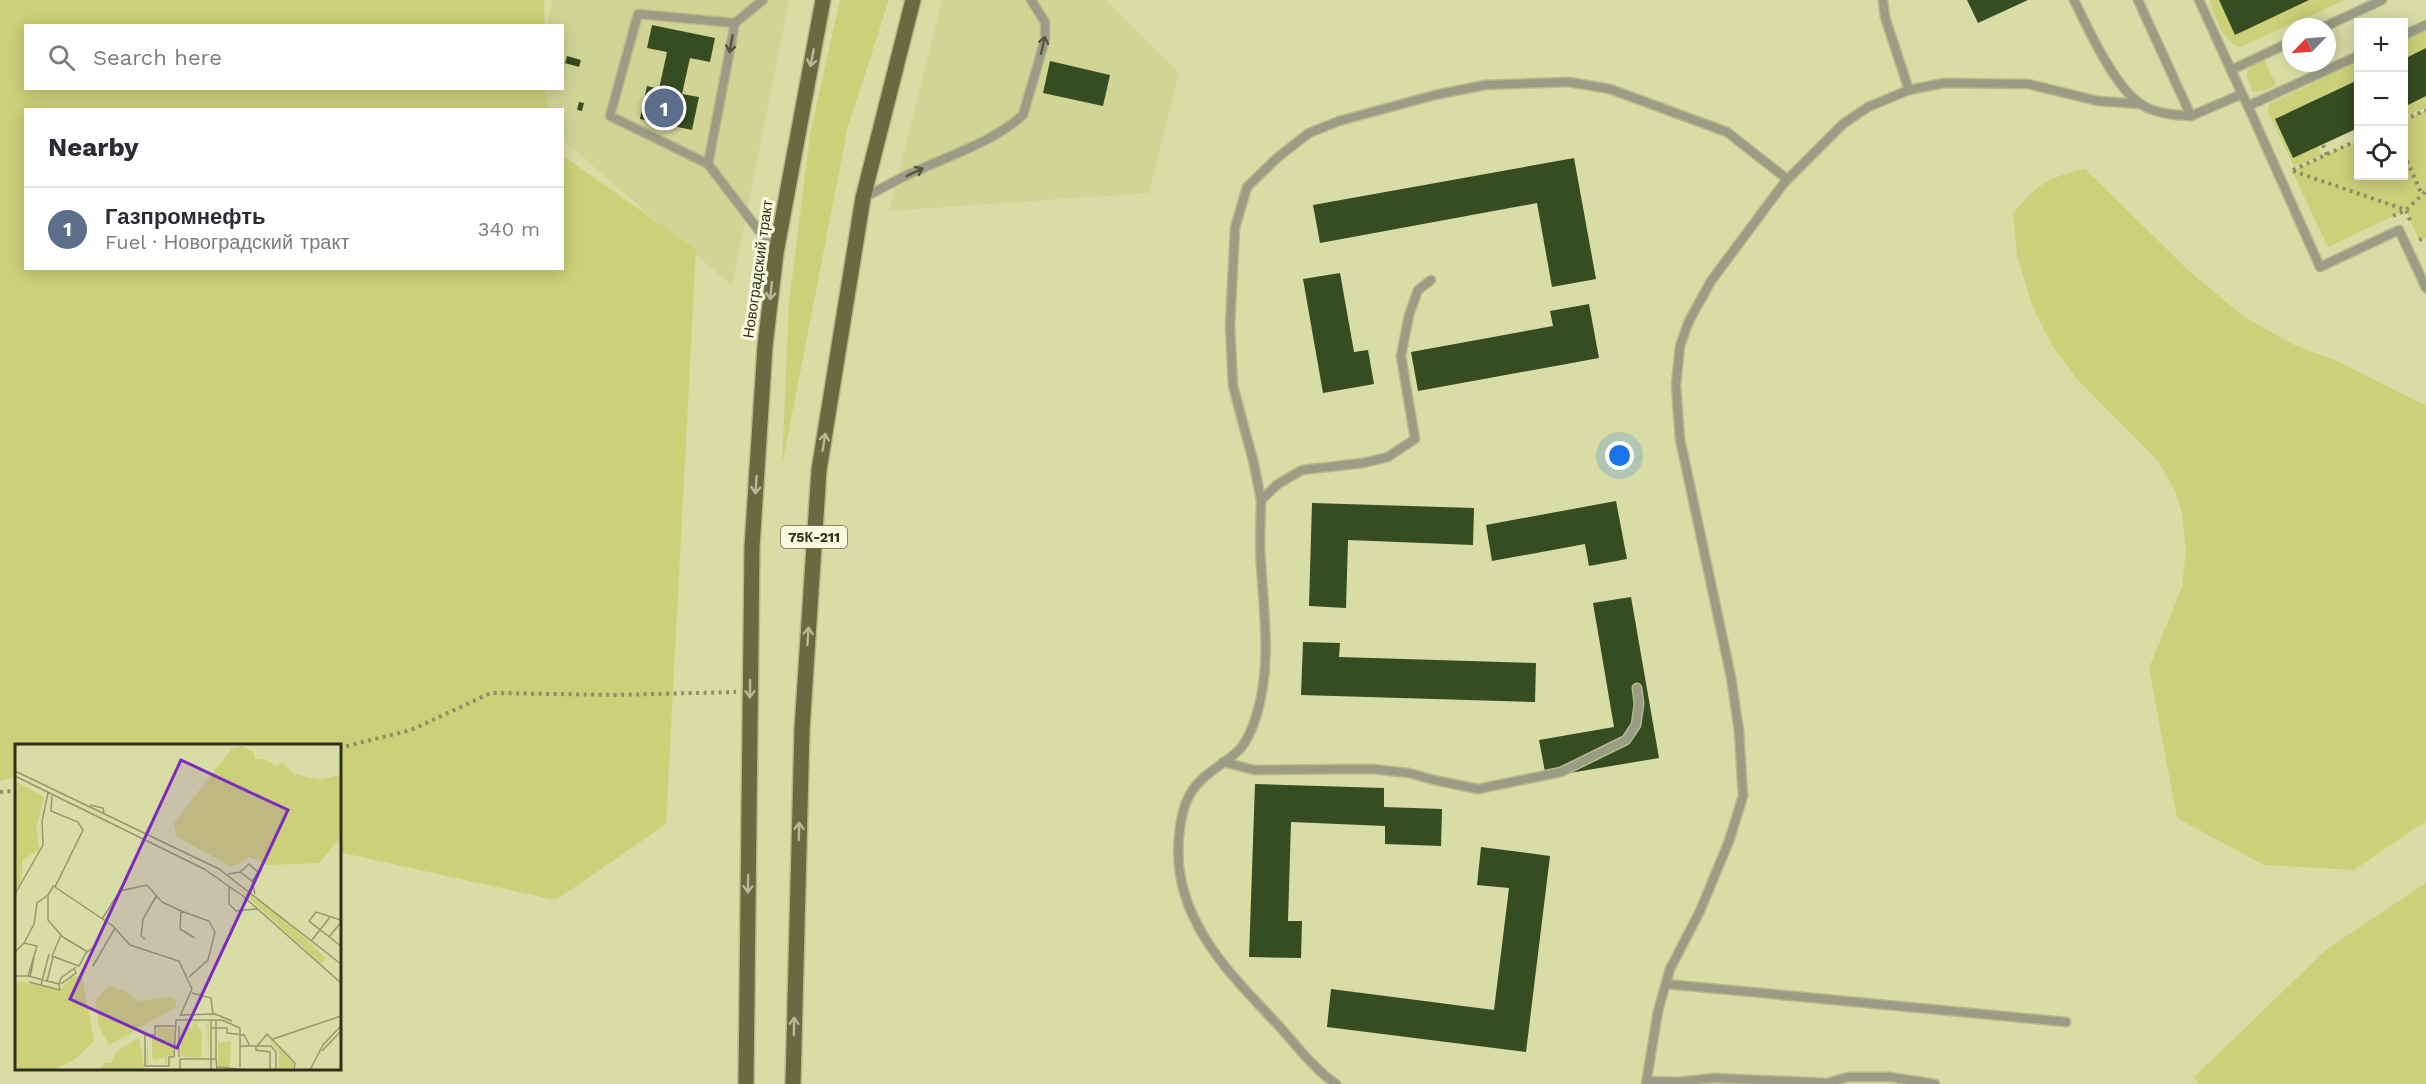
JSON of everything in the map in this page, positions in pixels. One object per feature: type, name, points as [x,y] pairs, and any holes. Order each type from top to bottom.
[{"type":"main road","name":"Новоградский тракт","points":[[746,1084],[752,547],[765,346],[776,253],[823,0]]},
{"type":"main road","name":"75К-211","points":[[793,1084],[802,729],[819,470],[863,198],[913,0]]},
{"type":"lane","points":[[708,164],[735,23],[763,0]]},
{"type":"lane","points":[[863,198],[981,143],[1013,124],[1023,115],[1045,40],[1045,22],[1032,0]]},
{"type":"lane","points":[[1883,0],[1885,17],[1909,90]]},
{"type":"lane","points":[[2074,0],[2119,82],[2141,104]]},
{"type":"lane","points":[[2138,0],[2191,116]]},
{"type":"lane","points":[[2199,0],[2320,267],[2399,230],[2426,288]]},
{"type":"lane","points":[[2336,21],[2382,0]]},
{"type":"lane","points":[[735,23],[638,14],[610,116],[708,164],[776,253]]},
{"type":"lane","points":[[2408,33],[2426,25]]},
{"type":"lane","points":[[2231,70],[2282,46]]},
{"type":"lane","points":[[2248,106],[2354,58]]},
{"type":"lane","points":[[1336,1084],[1312,1062],[1215,957],[1194,919],[1180,883],[1177,855],[1180,820],[1190,795],[1204,774],[1238,751],[1249,735],[1256,718],[1266,671],[1261,500],[1233,386],[1230,326],[1235,228],[1247,188],[1278,157],[1309,133],[1339,121],[1435,95],[1485,85],[1569,82],[1610,89],[1727,132],[1787,179]]},
{"type":"lane","points":[[1935,1084],[1889,1077],[1848,1077],[1827,1083],[1714,1078],[1649,1083],[1658,1011],[1670,969],[1700,911],[1721,861],[1743,796],[1739,731],[1731,677],[1680,439],[1677,385],[1680,346],[1689,321],[1711,281],[1787,179],[1843,124],[1868,107],[1909,90],[1944,83],[2028,84],[2098,101],[2141,104],[2167,115],[2191,116],[2242,94]]},
{"type":"lane","points":[[1261,500],[1278,484],[1302,470],[1388,457],[1415,439],[1401,356],[1409,315],[1418,290],[1431,280]]},
{"type":"lane","points":[[1223,762],[1254,770],[1372,769],[1409,773],[1478,789],[1561,771],[1626,740],[1636,725],[1639,704],[1637,688]]},
{"type":"lane","points":[[1666,984],[2066,1022]]},
{"type":"path","points":[[2408,118],[2426,110]]},
{"type":"path","points":[[2292,171],[2354,143]]},
{"type":"path","points":[[2323,145],[2327,155]]},
{"type":"path","points":[[2387,219],[2406,210],[2424,193],[2408,163]]},
{"type":"path","points":[[2292,171],[2297,180]]},
{"type":"path","points":[[2292,171],[2406,210]]},
{"type":"path","points":[[2419,240],[2426,237]]},
{"type":"path","points":[[340,748],[411,730],[491,693],[616,695],[750,692]]},
{"type":"path","points":[[0,792],[15,791]]},
{"type":"shaded area","points":[[0,0],[544,0],[545,24],[24,24],[24,90],[546,90],[547,108],[24,108],[24,270],[564,270],[564,157],[696,249],[666,824],[556,900],[340,852],[340,744],[15,744],[15,777],[0,781]]},
{"type":"shaded area","points":[[552,0],[789,0],[732,286],[564,141],[564,108],[531,108],[535,90],[564,90],[564,24],[547,24]]},
{"type":"shaded area","points":[[840,0],[889,0],[848,126],[782,466],[789,303],[810,135]]},
{"type":"shaded area","points":[[942,0],[1105,0],[1179,73],[1149,193],[889,211]]},
{"type":"shaded area","points":[[2210,0],[2219,0],[2235,35],[2309,0],[2345,0],[2305,18],[2282,18],[2282,28],[2240,47],[2228,40],[2217,21]]},
{"type":"shaded area","points":[[2426,31],[2426,48],[2408,57],[2408,39]]},
{"type":"shaded area","points":[[2264,59],[2276,85],[2263,91],[2253,92],[2246,75],[2252,65]]},
{"type":"shaded area","points":[[2354,64],[2354,82],[2275,119],[2293,158],[2318,147],[2322,155],[2294,167],[2268,112],[2269,104]]},
{"type":"shaded area","points":[[2426,96],[2426,107],[2408,115],[2408,105]]},
{"type":"shaded area","points":[[2426,110],[2426,237],[2419,240],[2406,210],[2328,247],[2292,171],[2354,142],[2354,180],[2408,180],[2408,118]]},
{"type":"shaded area","points":[[2085,169],[2189,271],[2243,316],[2292,344],[2339,362],[2426,406],[2426,821],[2354,870],[2264,865],[2177,818],[2149,668],[2182,587],[2186,549],[2182,513],[2175,490],[2158,461],[2076,378],[2052,345],[2033,308],[2017,255],[2013,214],[2028,196],[2052,179]]},
{"type":"shaded area","points":[[2426,883],[2426,1084],[2198,1084],[2194,1077],[2327,949]]},
{"type":"building","points":[[1967,0],[2028,0],[1978,23]]},
{"type":"building","points":[[2219,0],[2309,0],[2235,35]]},
{"type":"building","points":[[652,25],[715,38],[710,62],[690,58],[682,94],[699,97],[692,130],[640,119],[647,86],[659,89],[667,52],[647,48]]},
{"type":"building","points":[[2426,48],[2426,96],[2408,105],[2408,72],[2408,57]]},
{"type":"building","points":[[567,56],[581,60],[579,67],[565,63]]},
{"type":"building","points":[[1050,61],[1110,75],[1103,106],[1043,93]]},
{"type":"building","points":[[2354,82],[2354,130],[2293,158],[2275,119]]},
{"type":"building","points":[[579,102],[584,103],[582,111],[577,110]]},
{"type":"building","points":[[1574,158],[1596,279],[1552,287],[1537,203],[1320,243],[1313,205]]},
{"type":"building","points":[[1340,273],[1354,352],[1368,350],[1374,384],[1323,393],[1303,279]]},
{"type":"building","points":[[1589,304],[1599,358],[1418,391],[1411,352],[1553,326],[1550,311]]},
{"type":"building","points":[[1616,501],[1627,559],[1589,566],[1585,544],[1492,561],[1486,525]]},
{"type":"building","points":[[1312,503],[1474,508],[1473,545],[1348,540],[1346,608],[1309,606]]},
{"type":"building","points":[[1631,597],[1659,758],[1546,777],[1539,740],[1614,727],[1593,603]]},
{"type":"building","points":[[1303,642],[1340,643],[1339,657],[1536,663],[1535,702],[1301,695]]},
{"type":"building","points":[[1255,784],[1384,788],[1384,807],[1442,809],[1441,846],[1385,844],[1385,826],[1291,822],[1288,921],[1302,921],[1301,958],[1249,957]]},
{"type":"building","points":[[1481,847],[1550,856],[1526,1052],[1327,1027],[1331,989],[1494,1010],[1509,888],[1477,885]]},
{"type":"place","name":"Газпромнефть","points":[[664,108]]}]
